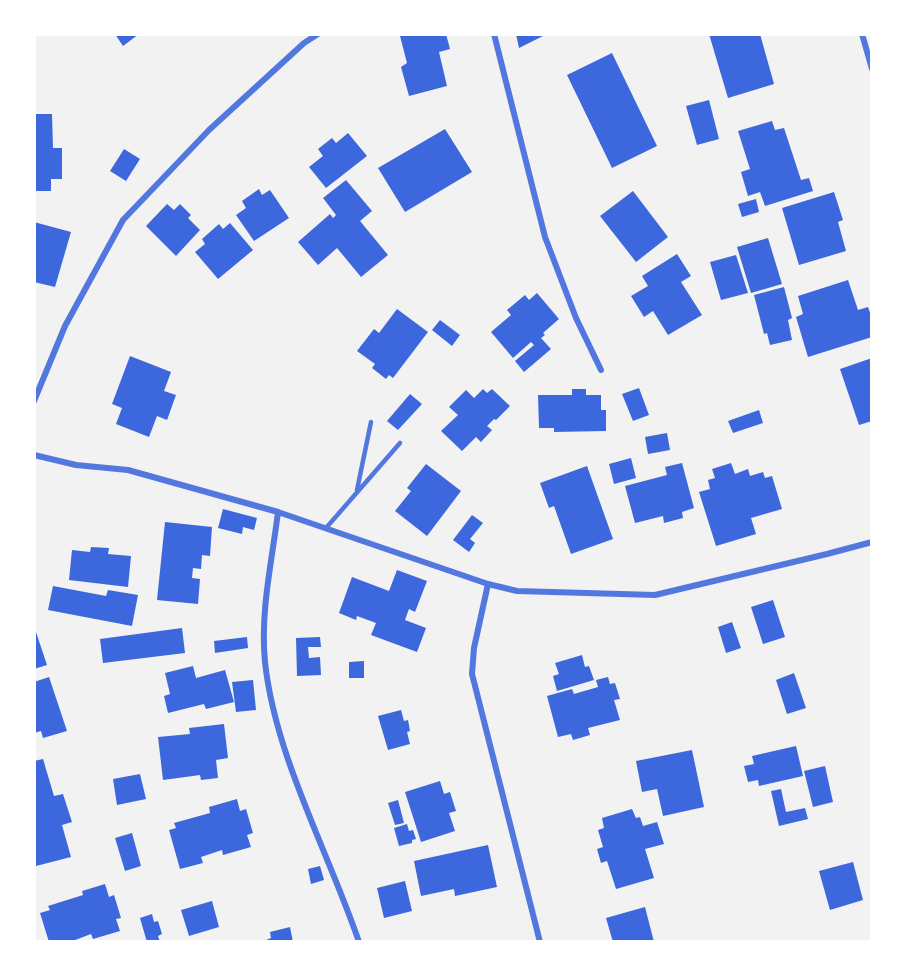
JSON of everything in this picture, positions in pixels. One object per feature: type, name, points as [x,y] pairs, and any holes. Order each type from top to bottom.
[{"type":"street","points":[[34,401],[64,326],[123,220],[209,130],[304,43],[318,34]]},
{"type":"street","points":[[494,34],[545,237],[576,318],[601,370]]},
{"type":"street","points":[[862,34],[872,69]]},
{"type":"street","points":[[34,455],[76,465],[128,470],[278,512],[488,584],[517,591],[655,595],[872,542]]},
{"type":"street","points":[[278,512],[263,627],[265,662],[270,690],[281,740],[359,942]]},
{"type":"street","points":[[488,584],[474,648],[472,674],[540,942]]},
{"type":"lane","points":[[357,493],[371,422]]},
{"type":"lane","points":[[326,528],[400,443]]},
{"type":"building","points":[[115,34],[139,34],[123,46]]},
{"type":"building","points":[[446,34],[450,49],[439,52],[447,86],[409,96],[401,67],[407,63],[400,36]]},
{"type":"building","points":[[516,34],[547,34],[519,48]]},
{"type":"building","points":[[709,34],[760,34],[774,84],[728,98]]},
{"type":"building","points":[[612,53],[657,146],[612,168],[567,75]]},
{"type":"building","points":[[709,100],[719,139],[697,145],[686,106]]},
{"type":"building","points":[[34,114],[52,114],[53,148],[62,148],[62,179],[51,179],[51,191],[34,191]]},
{"type":"building","points":[[772,121],[775,130],[784,128],[801,180],[809,178],[813,191],[765,206],[760,192],[748,196],[741,172],[750,169],[738,131]]},
{"type":"building","points":[[445,129],[472,172],[405,212],[378,168]]},
{"type":"building","points":[[348,133],[367,156],[326,188],[309,167],[323,156],[318,149],[332,138],[336,143]]},
{"type":"building","points":[[124,149],[140,159],[126,181],[110,171]]},
{"type":"building","points":[[346,180],[372,211],[360,221],[388,255],[361,277],[337,248],[318,265],[298,242],[330,214],[333,218],[336,215],[323,198]]},
{"type":"building","points":[[259,189],[262,195],[270,190],[289,218],[254,241],[236,215],[246,208],[242,201]]},
{"type":"building","points":[[633,191],[668,237],[636,262],[600,216]]},
{"type":"building","points":[[834,192],[843,220],[838,222],[846,251],[799,265],[782,208]]},
{"type":"building","points":[[756,199],[759,212],[742,217],[738,204]]},
{"type":"building","points":[[167,204],[174,210],[180,204],[191,215],[188,218],[200,230],[176,256],[146,226]]},
{"type":"building","points":[[34,222],[71,232],[55,287],[34,282]]},
{"type":"building","points":[[230,223],[253,250],[218,279],[195,252],[205,244],[202,239],[219,224],[223,229]]},
{"type":"building","points":[[768,238],[782,284],[751,293],[737,247]]},
{"type":"building","points":[[677,254],[691,276],[681,282],[702,315],[668,335],[653,311],[644,317],[631,296],[648,286],[642,276]]},
{"type":"building","points":[[736,255],[748,293],[721,300],[710,262]]},
{"type":"building","points":[[848,280],[858,310],[868,307],[872,318],[872,337],[808,357],[796,317],[803,314],[798,296]]},
{"type":"building","points":[[784,287],[792,318],[788,320],[792,340],[770,345],[767,333],[764,334],[754,295]]},
{"type":"building","points":[[537,293],[559,319],[543,333],[545,335],[541,338],[551,349],[524,372],[515,361],[534,345],[531,342],[513,358],[491,332],[511,315],[507,310],[525,295],[529,300]]},
{"type":"building","points":[[397,309],[428,332],[393,378],[389,375],[386,379],[372,368],[375,364],[357,351],[374,329],[379,333]]},
{"type":"building","points":[[440,320],[460,335],[452,346],[432,330]]},
{"type":"building","points":[[130,356],[171,372],[164,391],[176,395],[167,420],[157,416],[149,437],[116,424],[122,408],[112,404]]},
{"type":"building","points":[[872,358],[872,421],[859,425],[840,369]]},
{"type":"building","points":[[639,388],[649,415],[633,421],[622,394]]},
{"type":"building","points":[[483,389],[487,393],[492,389],[510,406],[487,426],[492,430],[481,442],[476,437],[462,451],[441,431],[458,415],[449,407],[466,390],[474,398]]},
{"type":"building","points":[[572,389],[586,389],[586,395],[601,395],[601,410],[606,410],[606,431],[554,432],[554,428],[539,428],[538,395],[572,395]]},
{"type":"building","points":[[410,394],[422,404],[398,430],[387,421]]},
{"type":"building","points":[[759,410],[763,423],[733,433],[728,421]]},
{"type":"building","points":[[667,433],[670,450],[648,454],[645,437]]},
{"type":"building","points":[[631,458],[636,478],[614,484],[609,464]]},
{"type":"building","points":[[682,463],[694,508],[682,512],[683,518],[664,523],[663,516],[635,523],[625,486],[667,475],[665,467]]},
{"type":"building","points":[[731,463],[735,474],[748,469],[750,476],[763,472],[765,478],[772,476],[782,509],[751,518],[756,534],[716,546],[699,492],[710,489],[708,480],[715,478],[712,469]]},
{"type":"building","points":[[426,464],[461,491],[427,536],[395,511],[411,491],[407,488]]},
{"type":"building","points":[[587,466],[613,539],[571,554],[554,506],[549,508],[540,483]]},
{"type":"building","points":[[223,509],[257,518],[254,530],[243,527],[242,534],[218,528]]},
{"type":"building","points":[[472,515],[483,523],[470,539],[475,543],[469,552],[453,540]]},
{"type":"building","points":[[165,522],[212,527],[210,556],[202,555],[201,569],[193,568],[192,578],[200,579],[198,604],[157,600]]},
{"type":"building","points":[[91,547],[109,548],[108,554],[131,556],[128,587],[69,580],[72,550],[90,552]]},
{"type":"building","points":[[397,570],[427,581],[415,612],[409,609],[405,620],[426,628],[417,652],[371,635],[376,623],[357,616],[356,620],[339,613],[352,577],[389,591]]},
{"type":"building","points":[[53,586],[106,596],[108,590],[138,595],[132,626],[48,610]]},
{"type":"building","points":[[773,600],[785,637],[763,644],[751,607]]},
{"type":"building","points":[[732,622],[741,648],[726,653],[718,627]]},
{"type":"building","points":[[34,626],[47,665],[34,669]]},
{"type":"building","points":[[182,628],[185,653],[103,663],[100,639]]},
{"type":"building","points":[[247,637],[248,648],[215,653],[214,641]]},
{"type":"building","points":[[320,637],[321,647],[308,647],[309,658],[320,657],[321,675],[297,676],[296,638]]},
{"type":"building","points":[[582,655],[585,667],[589,666],[594,680],[557,691],[553,676],[559,674],[555,663]]},
{"type":"building","points":[[364,661],[364,678],[349,678],[349,662]]},
{"type":"building","points":[[193,666],[196,678],[225,670],[234,702],[206,709],[204,704],[168,713],[164,696],[170,694],[165,673]]},
{"type":"building","points":[[794,673],[806,708],[787,714],[776,680]]},
{"type":"building","points":[[49,677],[67,731],[43,738],[41,731],[34,733],[34,682]]},
{"type":"building","points":[[608,677],[610,684],[615,683],[620,699],[614,700],[620,720],[588,728],[590,735],[573,740],[571,734],[558,737],[547,696],[572,689],[574,694],[598,687],[596,680]]},
{"type":"building","points":[[253,680],[256,710],[236,712],[232,682]]},
{"type":"building","points":[[401,710],[404,721],[408,720],[410,731],[407,732],[410,744],[388,750],[378,716]]},
{"type":"building","points":[[224,724],[228,758],[216,760],[218,778],[201,780],[200,775],[163,780],[158,737],[190,734],[189,728]]},
{"type":"building","points":[[796,746],[803,776],[759,786],[758,780],[748,782],[744,766],[754,764],[752,756]]},
{"type":"building","points":[[692,750],[704,807],[663,816],[657,789],[642,792],[636,761]]},
{"type":"building","points":[[43,759],[54,796],[63,794],[72,822],[62,825],[71,857],[36,866],[34,860],[34,761]]},
{"type":"building","points":[[825,766],[833,802],[813,807],[804,771]]},
{"type":"building","points":[[140,774],[146,799],[117,805],[113,779]]},
{"type":"building","points":[[440,781],[444,794],[450,792],[456,811],[449,813],[455,831],[421,842],[405,792]]},
{"type":"building","points":[[781,789],[786,812],[805,808],[808,819],[779,826],[771,791]]},
{"type":"building","points":[[237,799],[240,811],[246,809],[253,833],[247,835],[251,847],[223,855],[222,850],[201,857],[203,863],[180,869],[169,830],[176,828],[174,823],[210,813],[209,807]]},
{"type":"building","points":[[398,800],[404,823],[395,825],[388,803]]},
{"type":"building","points":[[632,809],[636,818],[640,817],[643,826],[657,822],[664,844],[645,849],[654,878],[616,889],[607,861],[601,863],[597,849],[603,847],[598,830],[604,828],[602,818]]},
{"type":"building","points":[[407,824],[409,831],[413,830],[416,839],[412,840],[412,843],[399,846],[394,828]]},
{"type":"building","points":[[132,833],[141,866],[125,871],[115,838]]},
{"type":"building","points":[[488,845],[497,887],[455,896],[454,889],[421,896],[414,861]]},
{"type":"building","points":[[853,862],[863,900],[830,910],[819,871]]},
{"type":"building","points":[[320,866],[324,880],[311,884],[308,869]]},
{"type":"building","points":[[405,881],[412,911],[384,918],[377,888]]},
{"type":"building","points":[[105,884],[109,897],[114,895],[121,918],[116,919],[120,931],[93,939],[91,934],[70,942],[49,942],[40,913],[50,910],[48,906],[83,895],[82,891]]},
{"type":"building","points":[[212,901],[219,927],[189,936],[181,910]]},
{"type":"building","points":[[645,907],[654,942],[613,942],[606,918]]},
{"type":"building","points":[[152,914],[154,922],[158,921],[162,934],[158,936],[160,942],[147,942],[140,918]]},
{"type":"building","points":[[290,927],[293,942],[261,942],[271,938],[270,932]]}]
